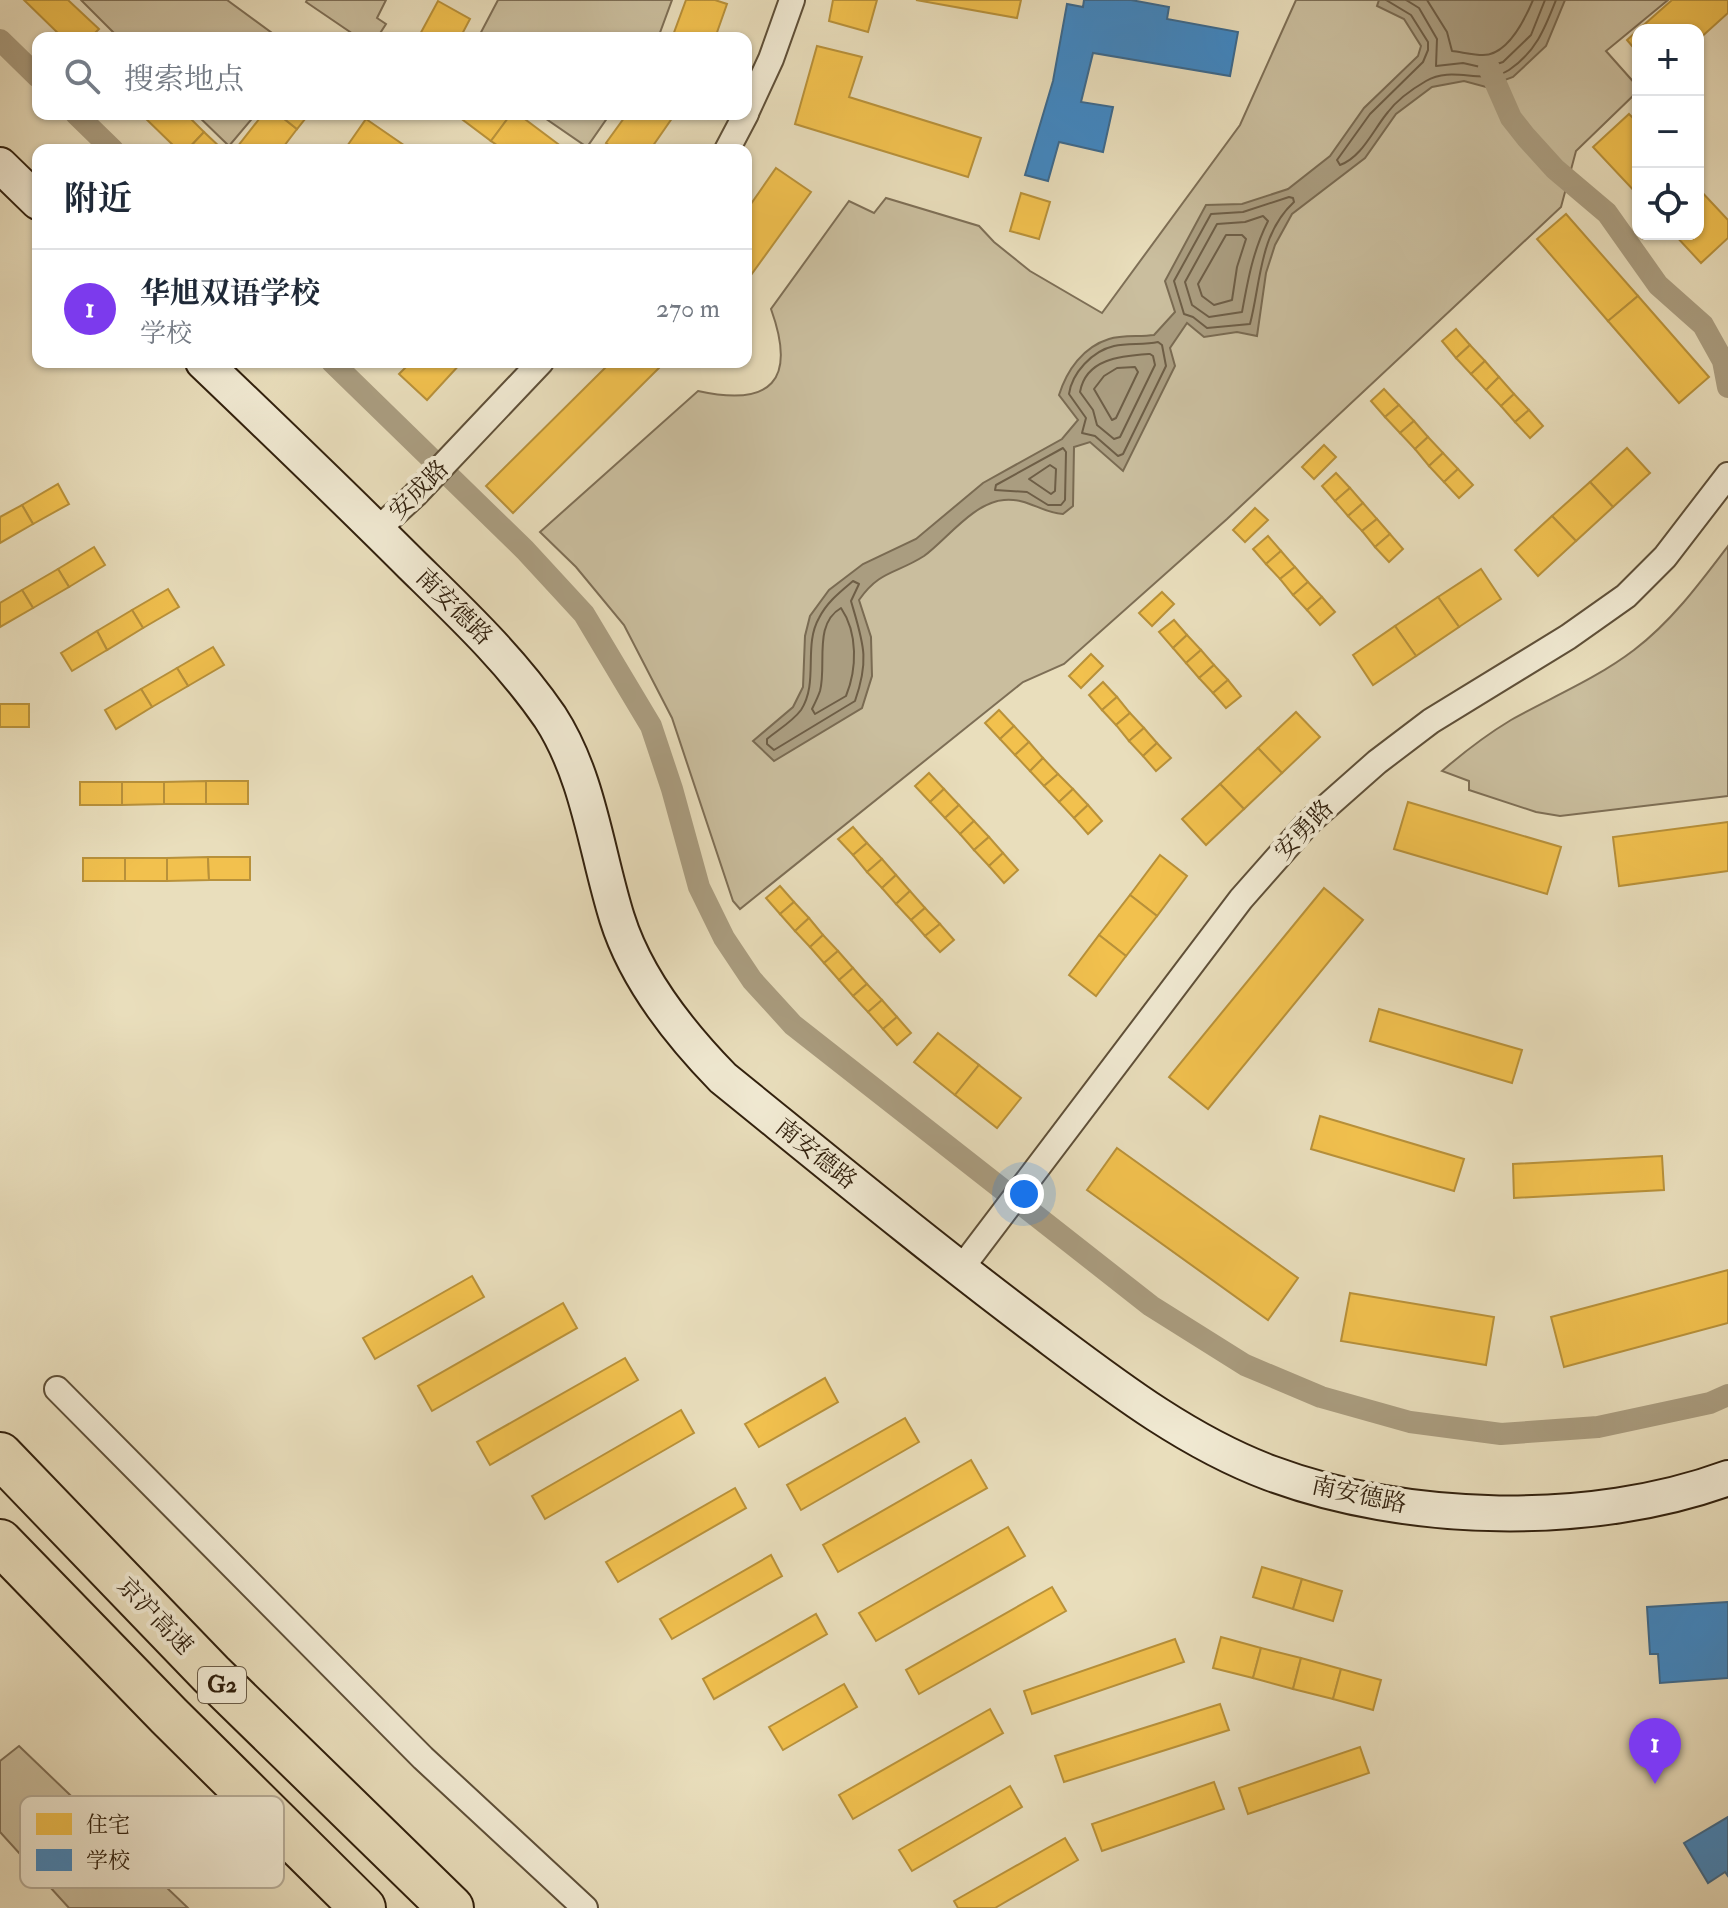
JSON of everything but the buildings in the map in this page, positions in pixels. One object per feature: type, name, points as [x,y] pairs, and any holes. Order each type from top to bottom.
[{"type":"highway","name":"京沪高速","points":[[0,1455],[211,1674],[451,1908]]},
{"type":"highway","name":"G2","points":[[0,1542],[250,1796]]},
{"type":"highway","name":"G2","points":[[284,1830],[363,1908]]},
{"type":"street","points":[[752,101],[792,0]]},
{"type":"street","points":[[730,144],[743,120]]},
{"type":"street","points":[[0,165],[32,196]]},
{"type":"street","name":"南安德路","points":[[209,368],[485,637],[551,719],[572,761],[589,810],[618,922],[659,1001],[688,1042],[723,1078],[960,1270],[1119,1389],[1187,1433],[1271,1474],[1400,1506],[1468,1513],[1550,1513],[1632,1504],[1728,1478]]},
{"type":"street","name":"安成路","points":[[377,530],[415,495],[535,368]]},
{"type":"street","name":"安勇路","points":[[960,1270],[1241,899],[1308,823],[1377,762],[1431,721],[1568,637],[1626,596],[1665,557],[1728,475]]},
{"type":"street","points":[[57,1389],[412,1747],[585,1908]]},
{"type":"shaded area","points":[[81,0],[227,0],[271,32],[113,32]]},
{"type":"shaded area","points":[[386,0],[377,18],[386,24],[381,32],[350,32],[306,2]]},
{"type":"shaded area","points":[[498,0],[672,0],[660,32],[481,32]]},
{"type":"shaded area","points":[[1296,0],[1668,0],[1639,24],[1632,24],[1632,30],[1606,51],[1632,80],[1632,97],[1576,151],[1561,207],[1227,519],[1064,664],[1023,682],[740,909],[733,901],[672,718],[624,625],[576,567],[540,532],[698,391],[744,395],[760,391],[772,383],[779,371],[781,354],[771,309],[849,201],[874,213],[886,198],[979,226],[1030,271],[1102,313],[1240,125]]},
{"type":"shaded area","points":[[202,120],[251,120],[231,144],[227,144]]},
{"type":"shaded area","points":[[548,120],[606,120],[589,144],[583,144]]},
{"type":"shaded area","points":[[1728,546],[1728,796],[1560,816],[1536,812],[1469,790],[1469,781],[1442,771],[1502,726],[1589,679],[1648,639],[1673,615]]},
{"type":"shaded area","points":[[19,1746],[71,1796],[20,1796],[20,1854],[0,1832],[0,1761]]},
{"type":"shaded area","points":[[51,1888],[167,1888],[188,1908],[69,1908]]},
{"type":"water","points":[[1379,0],[1565,0],[1546,46],[1513,77],[1486,87],[1464,81],[1432,87],[1396,114],[1365,158],[1292,214],[1275,245],[1266,273],[1257,336],[1237,332],[1204,337],[1187,323],[1170,348],[1175,366],[1123,471],[1090,442],[1074,447],[1073,506],[1063,514],[1020,501],[993,502],[971,514],[924,556],[874,583],[859,600],[871,637],[872,676],[862,708],[774,761],[753,741],[793,707],[803,687],[805,636],[810,616],[829,590],[863,564],[916,539],[983,483],[1062,439],[1078,420],[1059,395],[1077,361],[1091,348],[1109,339],[1154,335],[1175,312],[1165,281],[1206,205],[1242,204],[1288,189],[1330,156],[1364,108],[1418,56],[1421,46],[1404,19],[1377,6]]},
{"type":"waterway","points":[[0,40],[32,71]]},
{"type":"waterway","points":[[1489,68],[1511,118],[1526,137],[1555,169],[1607,213],[1658,285],[1703,325],[1723,361],[1728,387]]},
{"type":"waterway","points":[[82,120],[107,144]]},
{"type":"waterway","points":[[338,368],[525,550],[584,614],[651,726],[699,887],[724,938],[752,980],[793,1025],[1151,1306],[1245,1365],[1321,1397],[1410,1422],[1501,1434],[1598,1427],[1710,1403],[1728,1395]]},
{"type":"place","name":"华旭双语学校","points":[[1655,1784]]}]
